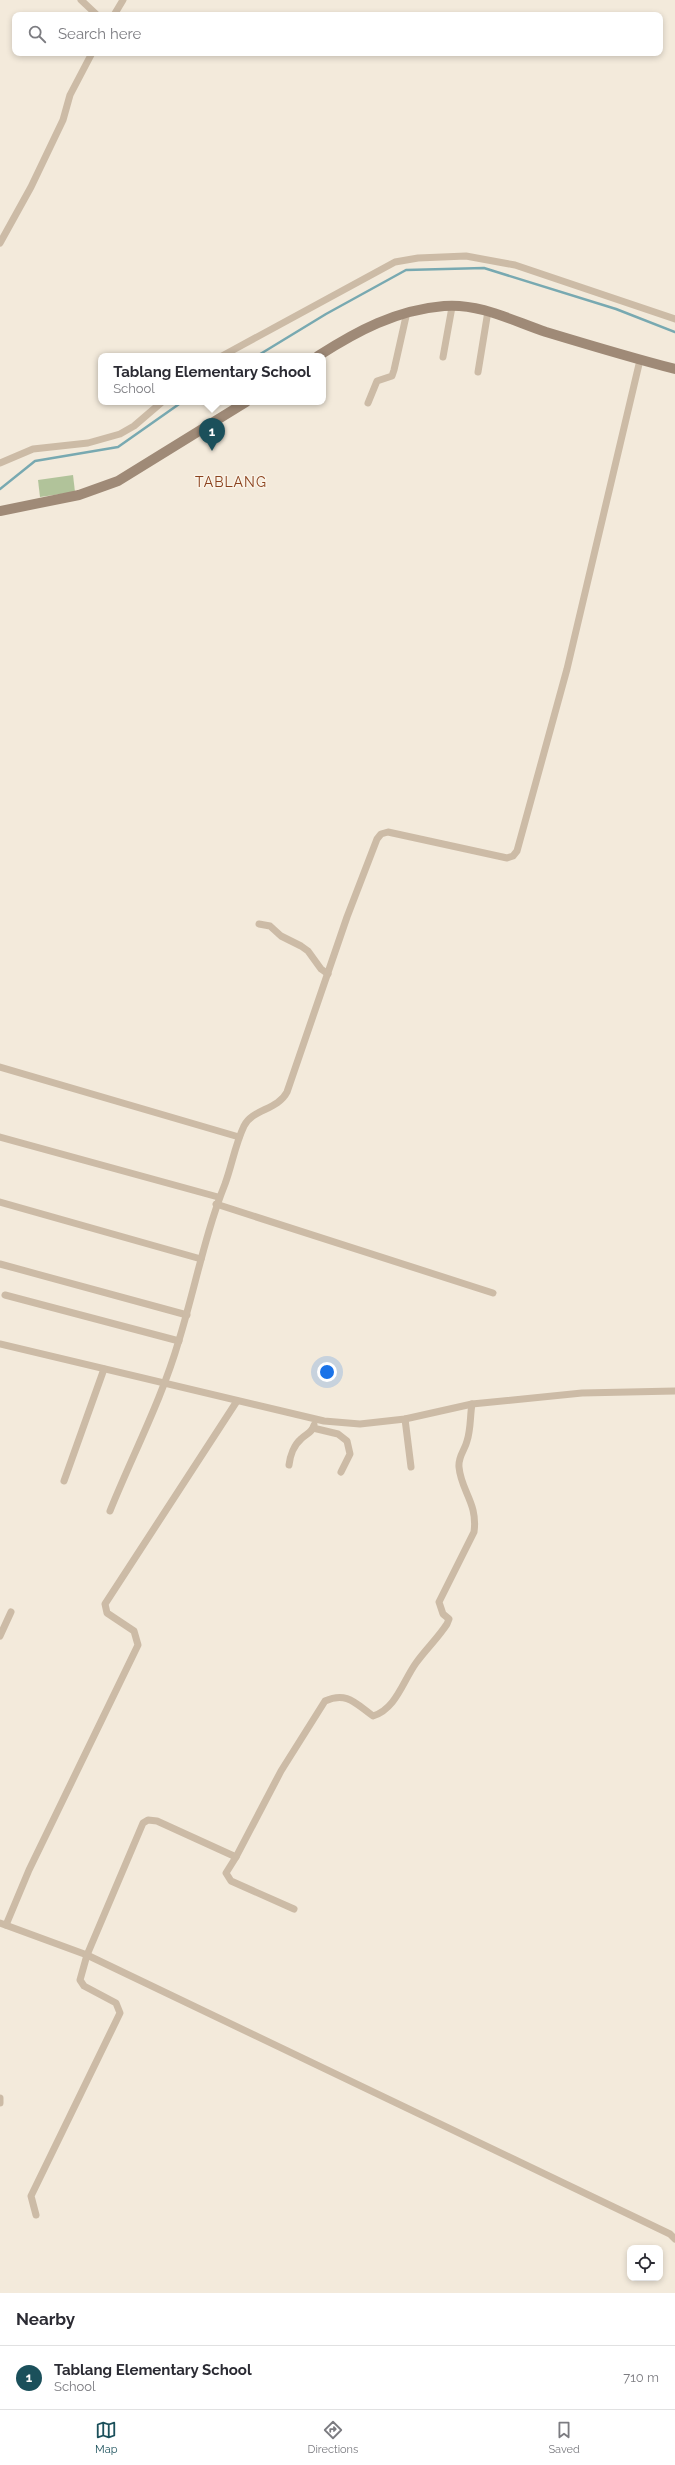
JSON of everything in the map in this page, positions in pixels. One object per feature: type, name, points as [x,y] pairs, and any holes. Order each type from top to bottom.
[{"type":"street","points":[[81,0],[94,12]]},
{"type":"street","points":[[116,12],[123,0]]},
{"type":"street","points":[[0,243],[31,187],[63,120],[70,95],[90,56]]},
{"type":"street","points":[[228,353],[395,262],[418,258],[466,256],[515,265],[675,319]]},
{"type":"street","points":[[443,358],[452,307]]},
{"type":"street","points":[[323,353],[351,335],[379,321],[407,312],[452,307],[488,311],[545,332],[675,369]]},
{"type":"street","points":[[478,372],[488,311]]},
{"type":"street","points":[[368,403],[377,381],[392,376],[407,312]]},
{"type":"street","points":[[110,1512],[137,1445],[165,1383],[179,1341],[217,1200],[245,1124],[252,1116],[279,1103],[284,1098],[295,1074],[347,917],[377,839],[381,834],[388,832],[507,858],[513,856],[517,851],[567,669],[640,360]]},
{"type":"street","points":[[0,463],[33,449],[88,443],[120,434],[134,426],[158,405]]},
{"type":"street","points":[[0,511],[79,495],[118,481],[241,405]]},
{"type":"street","points":[[259,924],[270,926],[280,936],[308,951],[313,960],[328,974]]},
{"type":"street","points":[[0,1067],[240,1137]]},
{"type":"street","points":[[0,1137],[217,1200],[493,1293]]},
{"type":"street","points":[[0,1202],[201,1259]]},
{"type":"street","points":[[0,1264],[186,1315]]},
{"type":"street","points":[[5,1295],[179,1341]]},
{"type":"street","points":[[0,1344],[237,1401],[315,1418],[360,1424],[405,1419],[472,1404],[582,1393],[675,1391]]},
{"type":"street","points":[[64,1481],[104,1369]]},
{"type":"street","points":[[237,1401],[106,1604],[107,1613],[134,1631],[138,1645],[2,1924],[87,1955],[508,2155],[670,2234],[675,2240]]},
{"type":"street","points":[[294,1909],[231,1881],[226,1873],[236,1857],[281,1771],[325,1701],[336,1696],[346,1697],[373,1716],[382,1713],[396,1696],[416,1663],[447,1624],[449,1619],[443,1614],[438,1602],[474,1532],[475,1520],[472,1500],[459,1468],[459,1457],[468,1440],[472,1404]]},
{"type":"street","points":[[290,1465],[291,1454],[301,1438],[311,1432],[315,1418]]},
{"type":"street","points":[[405,1419],[411,1468]]},
{"type":"street","points":[[313,1428],[338,1434],[347,1441],[350,1454],[341,1472]]},
{"type":"street","points":[[0,1636],[11,1612]]},
{"type":"street","points":[[36,2215],[31,2196],[120,2013],[116,2002],[81,1984],[80,1980],[87,1955],[143,1823],[148,1820],[157,1821],[236,1857]]},
{"type":"street","points":[[0,2098],[0,2103]]},
{"type":"green space","points":[[73,475],[75,492],[40,497],[38,480]]},
{"type":"waterway","points":[[262,353],[326,314],[406,270],[484,268],[616,309],[675,332]]},
{"type":"waterway","points":[[0,489],[35,461],[118,447],[178,405]]},
{"type":"place","name":"Tablang Elementary School","points":[[212,451]]},
{"type":"district","name":"TABLANG","points":[[231,482]]}]
